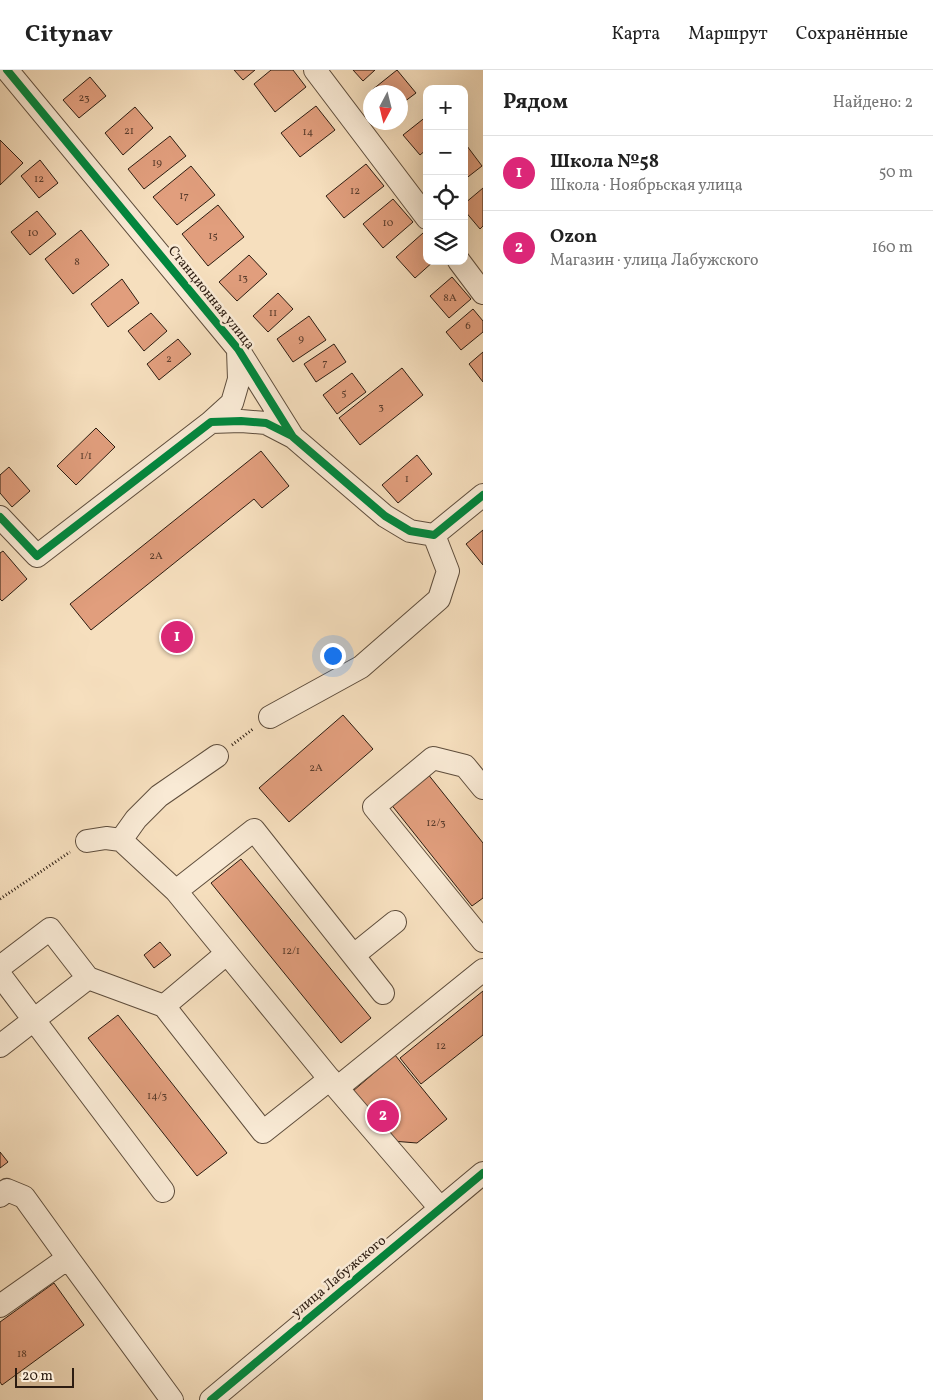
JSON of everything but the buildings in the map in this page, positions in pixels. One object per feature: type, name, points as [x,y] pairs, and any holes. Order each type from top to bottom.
[{"type":"street","name":"Станционная улица","points":[[7,70],[238,349],[293,437],[385,516],[410,532],[434,535]]},
{"type":"street","points":[[315,70],[423,213]]},
{"type":"street","points":[[462,265],[483,293]]},
{"type":"street","points":[[0,517],[38,556],[212,422],[232,403],[239,379],[238,349]]},
{"type":"street","points":[[212,422],[241,421],[266,423],[293,437]]},
{"type":"street","points":[[270,717],[361,667],[438,599],[448,572],[434,535],[483,495]]},
{"type":"street","points":[[121,840],[136,819],[159,796],[217,756]]},
{"type":"street","points":[[483,788],[465,766],[433,758],[374,807],[483,941]]},
{"type":"street","points":[[176,891],[254,830],[383,993]]},
{"type":"street","points":[[87,841],[106,838],[121,840],[176,891],[226,954],[440,1208]]},
{"type":"street","points":[[354,955],[395,922]]},
{"type":"street","points":[[0,967],[50,929],[88,978],[164,1006],[263,1132],[334,1083],[483,970]]},
{"type":"street","points":[[164,1006],[226,954]]},
{"type":"street","points":[[0,975],[163,1191]]},
{"type":"street","points":[[0,1046],[88,978]]},
{"type":"street","name":"улица Лабужского","points":[[211,1400],[483,1173]]},
{"type":"street","points":[[0,1196],[7,1190],[24,1197],[172,1400]]},
{"type":"street","points":[[0,1306],[68,1258]]},
{"type":"path","points":[[217,756],[270,717]]},
{"type":"path","points":[[0,899],[87,841]]},
{"type":"cycle path","points":[[7,70],[238,349],[293,437],[385,516],[410,531],[434,535],[483,495]]},
{"type":"cycle path","points":[[0,517],[37,556],[211,422],[241,421],[266,423],[292,436]]},
{"type":"cycle path","points":[[211,1400],[483,1173]]},
{"type":"place","name":"Школа №58","points":[[177,637]]},
{"type":"place","name":"Ozon","points":[[383,1116]]}]
